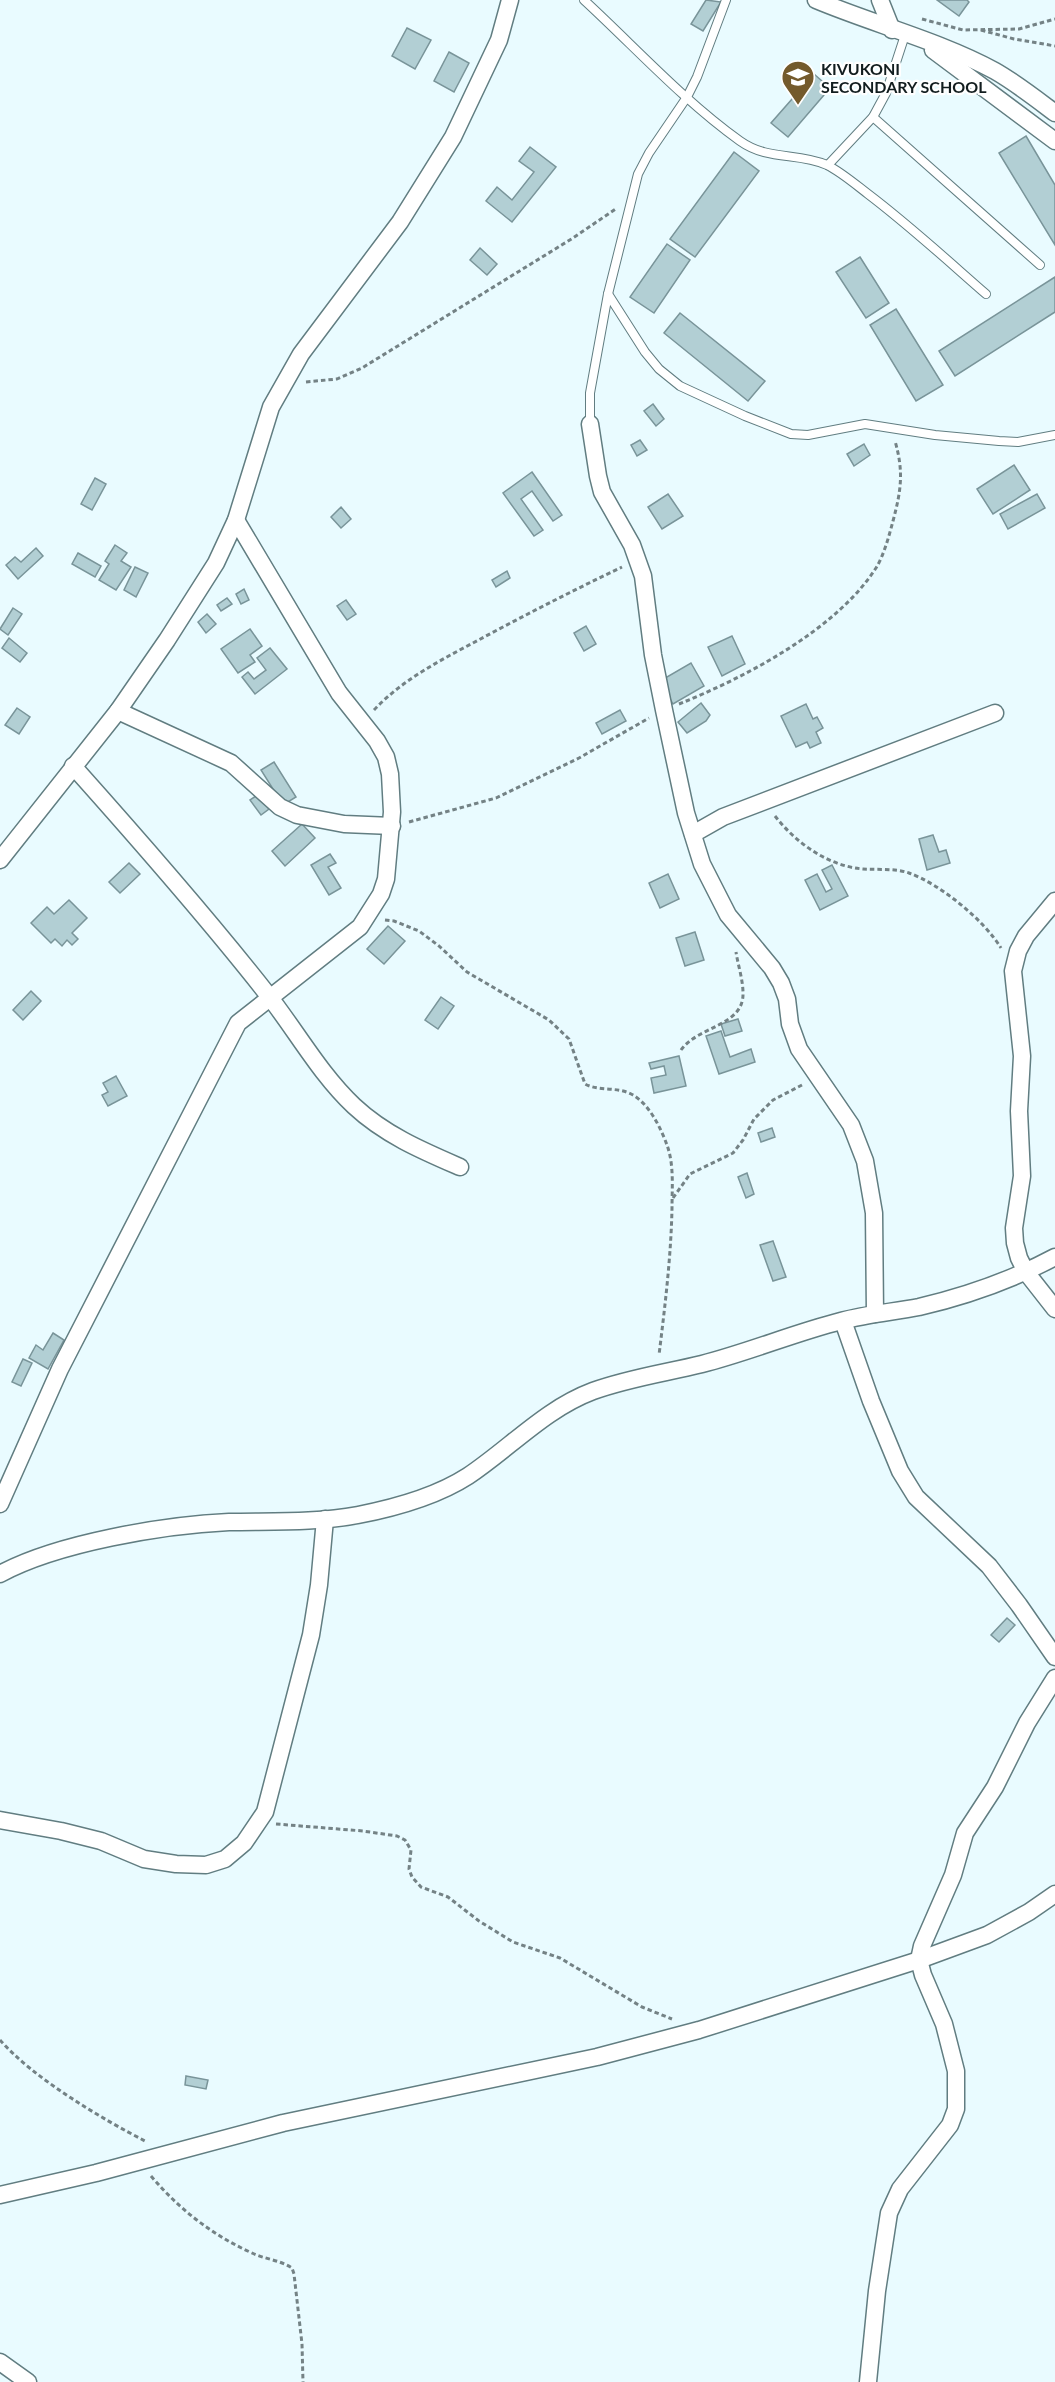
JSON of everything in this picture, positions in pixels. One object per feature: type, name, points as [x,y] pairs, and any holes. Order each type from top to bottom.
[{"type":"street","points":[[0,860],[118,711],[216,563],[236,520],[271,407],[301,354],[400,222],[453,137],[499,40],[510,0]]},
{"type":"street","points":[[816,0],[953,52],[994,71],[1026,90],[1055,113]]},
{"type":"street","points":[[880,0],[905,35],[1055,141]]},
{"type":"street","points":[[590,424],[602,492],[638,560],[645,589],[653,655],[664,710],[686,813],[702,864],[728,915],[772,968],[781,983],[787,999],[793,1032],[800,1049],[851,1125],[865,1161],[874,1213],[875,1314]]},
{"type":"street","points":[[0,1504],[60,1369],[238,1023],[342,941],[368,917],[381,894],[386,879],[392,826],[390,774],[386,757],[377,741],[339,693],[236,520]]},
{"type":"street","points":[[118,711],[231,763],[280,807],[297,815],[344,824],[392,826]]},
{"type":"street","points":[[693,834],[723,817],[995,713]]},
{"type":"street","points":[[73,766],[168,872],[269,997],[333,1086],[356,1108],[412,1146],[460,1167]]},
{"type":"street","points":[[1055,901],[1026,936],[1018,951],[1013,971],[1022,1040],[1019,1110],[1023,1163],[1014,1228],[1019,1258],[1026,1272],[1055,1309]]},
{"type":"street","points":[[0,1574],[30,1561],[68,1549],[156,1530],[225,1523],[357,1516],[397,1506],[451,1485],[467,1476],[540,1421],[563,1406],[598,1389],[625,1380],[720,1359],[843,1321],[945,1300],[1026,1272],[1055,1257]]},
{"type":"street","points":[[843,1321],[870,1401],[900,1471],[916,1497],[989,1566],[1055,1657]]},
{"type":"street","points":[[0,1820],[100,1841],[144,1858],[176,1864],[206,1865],[225,1859],[244,1844],[259,1823],[271,1792],[311,1635],[319,1585],[325,1519]]},
{"type":"street","points":[[868,2382],[878,2281],[889,2213],[900,2189],[950,2125],[956,2109],[956,2071],[944,2024],[919,1960],[928,1928],[952,1875],[965,1833],[995,1787],[1027,1723],[1055,1678]]},
{"type":"street","points":[[0,2195],[338,2110],[597,2057],[699,2030],[919,1960],[987,1935],[1029,1912],[1055,1894]]},
{"type":"street","points":[[0,2362],[28,2382]]},
{"type":"lane","points":[[584,0],[687,97],[740,141],[754,150],[773,156],[811,160],[828,165],[894,213],[986,294]]},
{"type":"lane","points":[[590,424],[590,393],[608,294],[638,174],[698,77],[726,0]]},
{"type":"lane","points":[[828,165],[873,117],[886,93],[905,35]]},
{"type":"lane","points":[[873,117],[1040,265]]},
{"type":"lane","points":[[608,294],[645,352],[659,369],[680,386],[791,434],[808,435],[865,424],[935,435],[999,441],[1018,442],[1055,435]]},
{"type":"path","points":[[921,18],[963,30],[1019,29],[1055,19]]},
{"type":"path","points":[[977,29],[1014,39],[1055,46]]},
{"type":"path","points":[[285,381],[337,379],[362,368],[573,238],[630,199]]},
{"type":"path","points":[[392,826],[496,798],[579,758],[664,710],[723,685],[828,621],[857,594],[877,566],[890,533],[900,496],[901,463],[891,428]]},
{"type":"path","points":[[363,723],[386,697],[444,658],[556,598],[638,560]]},
{"type":"path","points":[[763,801],[796,840],[834,862],[850,867],[908,873],[932,885],[982,924],[1000,945],[1013,971]]},
{"type":"path","points":[[681,1050],[699,1033],[737,1013],[742,1003],[743,993],[728,915]]},
{"type":"path","points":[[368,917],[394,921],[419,932],[439,946],[467,972],[549,1020],[569,1039],[585,1084],[594,1089],[618,1090],[633,1094],[648,1108],[668,1149],[672,1173],[671,1247],[657,1373]]},
{"type":"path","points":[[672,1199],[690,1174],[733,1153],[754,1119],[773,1101],[818,1078]]},
{"type":"path","points":[[259,1823],[398,1836],[405,1840],[411,1850],[409,1869],[412,1877],[421,1887],[448,1896],[479,1921],[513,1942],[560,1958],[642,2007],[699,2030]]},
{"type":"path","points":[[0,2040],[35,2071],[75,2099],[127,2132],[167,2153]]},
{"type":"path","points":[[139,2161],[177,2205],[213,2232],[253,2254],[292,2268],[300,2323],[303,2382]]},
{"type":"building","points":[[706,0],[721,2],[703,31],[691,24]]},
{"type":"building","points":[[937,0],[967,0],[969,2],[959,16]]},
{"type":"building","points":[[407,28],[431,40],[415,69],[392,56]]},
{"type":"building","points":[[449,52],[469,63],[454,92],[434,81]]},
{"type":"building","points":[[814,74],[830,88],[788,137],[771,123]]},
{"type":"building","points":[[1026,136],[1055,185],[1055,245],[999,153]]},
{"type":"building","points":[[530,147],[556,167],[512,222],[486,201],[497,187],[512,200],[534,172],[519,161]]},
{"type":"building","points":[[734,152],[759,171],[695,257],[670,239]]},
{"type":"building","points":[[667,244],[690,260],[654,313],[630,297]]},
{"type":"building","points":[[480,248],[497,264],[487,275],[470,260]]},
{"type":"building","points":[[860,257],[889,303],[866,318],[836,272]]},
{"type":"building","points":[[1055,277],[1055,312],[955,376],[939,351]]},
{"type":"building","points":[[896,309],[943,385],[916,401],[870,325]]},
{"type":"building","points":[[680,313],[765,381],[748,401],[664,333]]},
{"type":"building","points":[[653,404],[664,419],[656,426],[644,411]]},
{"type":"building","points":[[640,440],[647,450],[637,456],[631,445]]},
{"type":"building","points":[[864,444],[870,455],[854,466],[847,454]]},
{"type":"building","points":[[1014,465],[1030,490],[993,514],[977,489]]},
{"type":"building","points":[[532,472],[562,515],[553,521],[532,491],[521,499],[543,530],[534,536],[503,493]]},
{"type":"building","points":[[95,478],[106,484],[92,510],[81,504]]},
{"type":"building","points":[[668,494],[683,516],[662,529],[648,507]]},
{"type":"building","points":[[1037,494],[1045,508],[1008,529],[1000,514]]},
{"type":"building","points":[[341,507],[351,519],[341,528],[331,517]]},
{"type":"building","points":[[115,545],[127,553],[121,561],[131,567],[116,590],[99,580],[109,564],[105,561]]},
{"type":"building","points":[[36,548],[43,556],[18,579],[6,565],[15,557],[21,562]]},
{"type":"building","points":[[78,553],[101,566],[95,577],[72,564]]},
{"type":"building","points":[[135,567],[148,573],[136,597],[124,590]]},
{"type":"building","points":[[507,571],[510,578],[496,587],[492,580]]},
{"type":"building","points":[[244,589],[249,600],[241,604],[236,594]]},
{"type":"building","points":[[227,598],[232,604],[221,611],[217,605]]},
{"type":"building","points":[[346,600],[356,614],[347,620],[337,606]]},
{"type":"building","points":[[13,608],[22,614],[8,635],[0,629]]},
{"type":"building","points":[[207,614],[216,624],[206,633],[198,622]]},
{"type":"building","points":[[586,626],[596,644],[584,651],[574,633]]},
{"type":"building","points":[[250,629],[262,646],[250,655],[255,662],[238,673],[221,649]]},
{"type":"building","points":[[732,636],[745,664],[722,676],[708,647]]},
{"type":"building","points":[[9,638],[27,653],[20,662],[2,648]]},
{"type":"building","points":[[270,648],[287,669],[255,694],[242,677],[248,672],[254,679],[266,670],[257,658]]},
{"type":"building","points":[[691,663],[704,686],[673,704],[660,681]]},
{"type":"building","points":[[701,703],[710,715],[706,721],[687,733],[678,722]]},
{"type":"building","points":[[806,704],[813,719],[817,717],[823,728],[816,732],[821,743],[810,748],[807,742],[796,747],[781,716]]},
{"type":"building","points":[[17,708],[30,717],[19,734],[5,725]]},
{"type":"building","points":[[620,710],[626,721],[602,734],[596,723]]},
{"type":"building","points":[[274,762],[296,797],[283,805],[261,770]]},
{"type":"building","points":[[259,794],[269,809],[261,815],[250,800]]},
{"type":"building","points":[[302,824],[315,838],[285,866],[272,851]]},
{"type":"building","points":[[933,835],[939,852],[946,850],[950,863],[927,870],[919,839]]},
{"type":"building","points":[[330,854],[336,863],[328,867],[341,888],[329,895],[311,865]]},
{"type":"building","points":[[129,863],[140,874],[120,893],[109,882]]},
{"type":"building","points":[[832,865],[848,896],[820,910],[805,880],[817,874],[826,892],[832,889],[822,870]]},
{"type":"building","points":[[668,874],[679,899],[660,908],[649,883]]},
{"type":"building","points":[[69,900],[87,918],[72,933],[78,939],[72,945],[67,940],[62,946],[55,939],[51,943],[31,923],[47,907],[54,914]]},
{"type":"building","points":[[388,926],[405,941],[384,964],[367,949]]},
{"type":"building","points":[[695,932],[704,960],[685,966],[676,938]]},
{"type":"building","points":[[31,991],[41,1001],[23,1020],[13,1010]]},
{"type":"building","points":[[441,997],[454,1006],[438,1029],[425,1020]]},
{"type":"building","points":[[738,1019],[742,1031],[725,1036],[721,1024]]},
{"type":"building","points":[[721,1031],[730,1057],[751,1049],[755,1062],[719,1074],[706,1036]]},
{"type":"building","points":[[679,1056],[686,1086],[654,1093],[651,1078],[666,1075],[664,1066],[651,1069],[649,1063]]},
{"type":"building","points":[[116,1076],[127,1096],[108,1106],[102,1095],[108,1092],[103,1083]]},
{"type":"building","points":[[772,1128],[775,1137],[761,1142],[758,1133]]},
{"type":"building","points":[[747,1173],[754,1194],[746,1198],[738,1177]]},
{"type":"building","points":[[773,1241],[786,1277],[773,1281],[760,1245]]},
{"type":"building","points":[[53,1333],[64,1340],[48,1369],[29,1358],[36,1345],[43,1350]]},
{"type":"building","points":[[23,1359],[32,1363],[21,1386],[12,1382]]},
{"type":"building","points":[[1007,1618],[1015,1625],[999,1642],[991,1635]]},
{"type":"building","points":[[186,2076],[208,2080],[206,2089],[185,2085]]},
{"type":"place","name":"KIVUKONI SECONDARY SCHOOL","points":[[798,106]]}]
